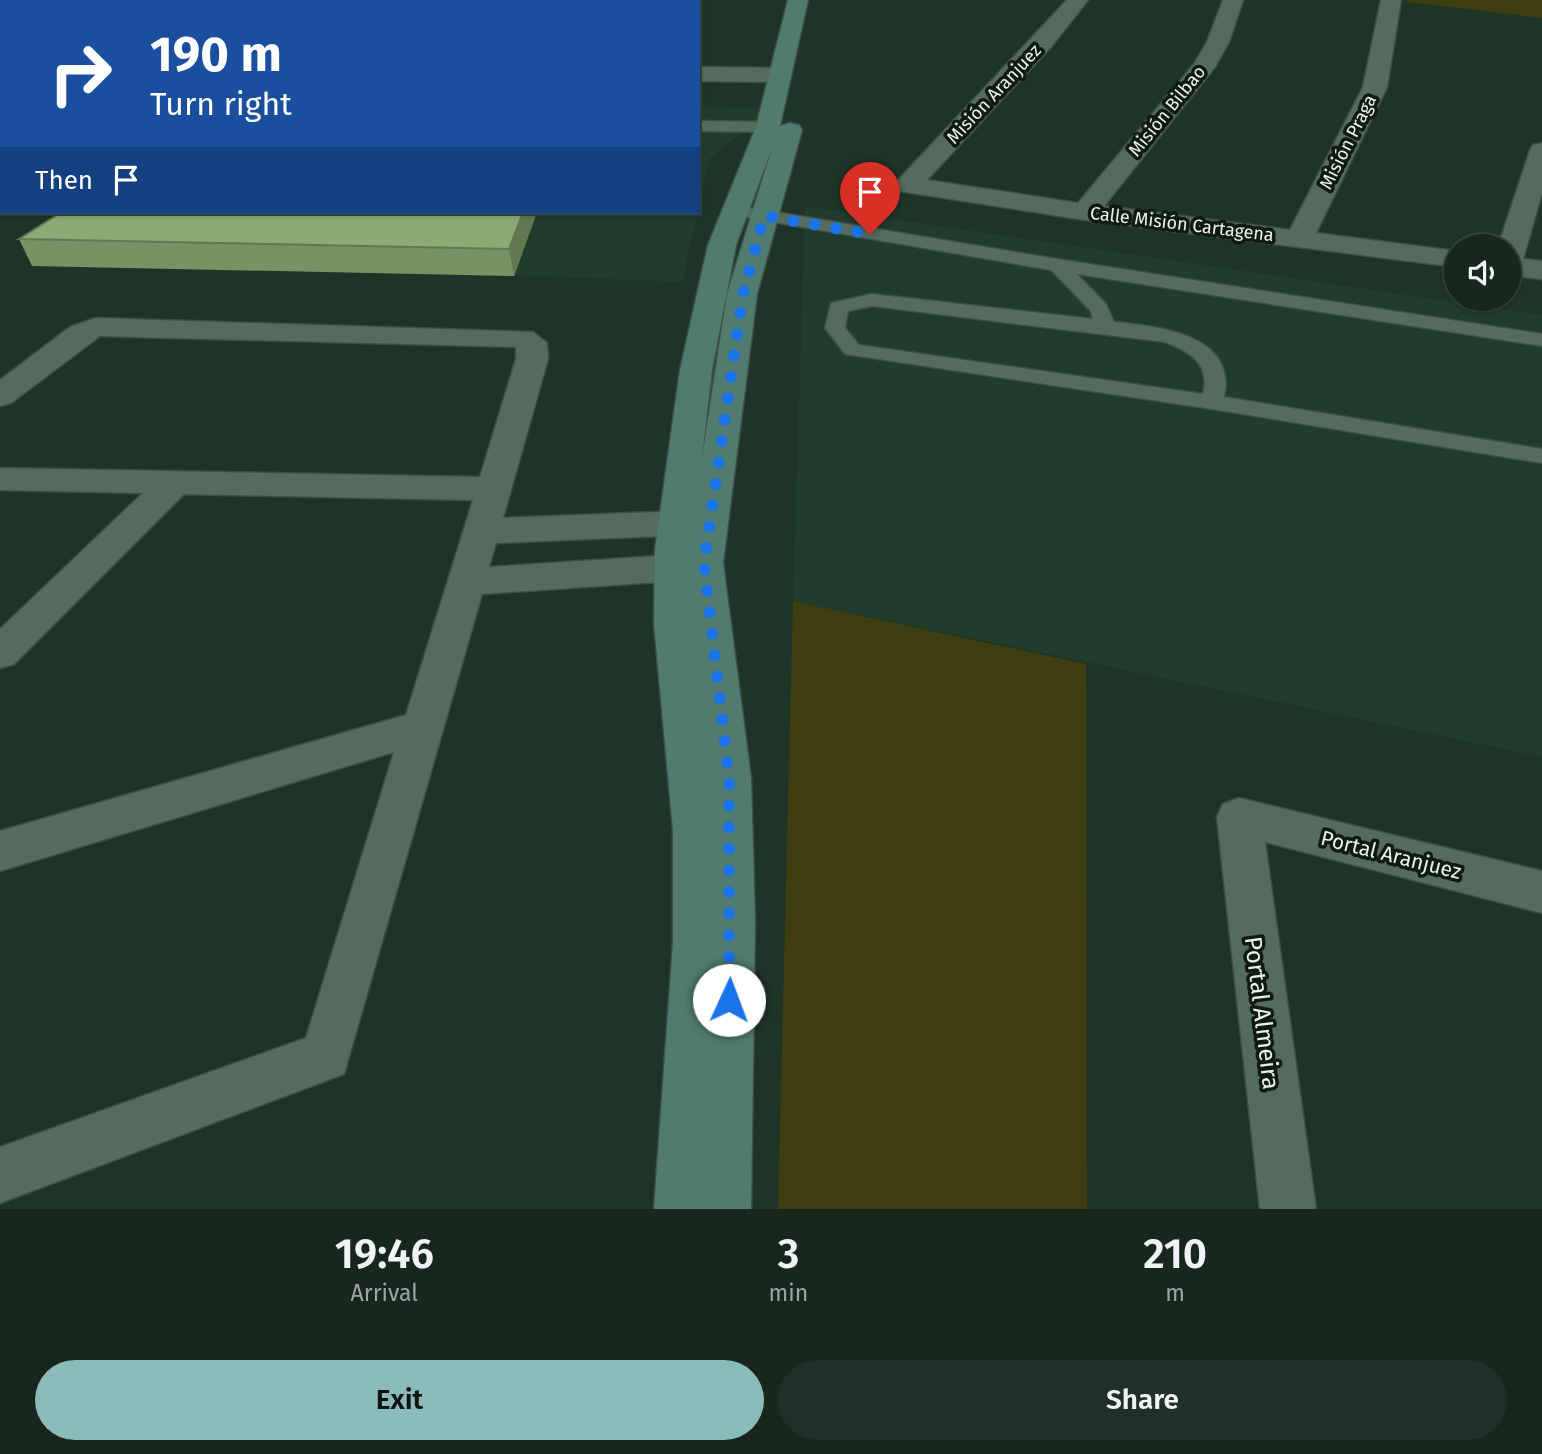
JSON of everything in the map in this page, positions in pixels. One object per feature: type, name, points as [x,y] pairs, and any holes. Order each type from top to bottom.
[{"type":"main road","points":[[682,1209],[697,943],[696,842],[685,704],[674,623],[689,566],[693,522],[743,294],[748,213],[798,0]]},
{"type":"main road","points":[[748,213],[797,105],[811,0]]},
{"type":"main road","points":[[689,566],[729,778],[731,922],[723,1209]]},
{"type":"street","name":"Misión Aranjuez","points":[[908,185],[1043,42],[1078,0]]},
{"type":"street","name":"Misión Bilbao","points":[[1085,212],[1204,67],[1218,43],[1233,0]]},
{"type":"street","name":"Misión Praga","points":[[1300,239],[1375,87],[1391,0]]},
{"type":"street","points":[[700,74],[781,75]]},
{"type":"street","points":[[1517,234],[1542,150]]},
{"type":"street","name":"Calle Misión Cartagena","points":[[908,185],[1085,212],[1444,257]]},
{"type":"street","points":[[1521,266],[1542,270]]},
{"type":"street","points":[[0,396],[81,332],[96,327],[522,338],[532,343],[531,359],[326,1056],[0,1175]]},
{"type":"street","points":[[0,479],[493,489]]},
{"type":"street","points":[[0,653],[175,483]]},
{"type":"street","points":[[481,531],[693,522]]},
{"type":"street","points":[[606,573],[612,526]]},
{"type":"street","points":[[465,582],[689,566]]},
{"type":"street","points":[[0,852],[422,727]]},
{"type":"street","name":"Portal Aranjuez","points":[[1239,817],[1542,892]]},
{"type":"street","name":"Portal Almeira","points":[[1239,817],[1288,1209]]},
{"type":"lane","points":[[700,126],[768,127]]},
{"type":"lane","points":[[748,213],[1057,265],[1542,340]]},
{"type":"lane","points":[[1057,265],[1099,308],[1106,327]]},
{"type":"lane","points":[[1212,402],[1216,378],[1202,351],[1154,331],[872,300],[838,307],[835,328],[852,350],[1212,402],[1542,456]]},
{"type":"shaded area","points":[[1542,0],[1542,18],[1407,2]]},
{"type":"shaded area","points":[[700,107],[773,108],[710,158],[700,202]]},
{"type":"shaded area","points":[[805,206],[1444,301],[1444,311],[1515,311],[1542,315],[1542,757],[793,601]]},
{"type":"shaded area","points":[[111,214],[698,214],[682,282],[48,256]]},
{"type":"shaded area","points":[[793,601],[1086,664],[1087,1209],[778,1209]]},
{"type":"building","points":[[59,214],[522,214],[509,249],[19,239]]},
{"type":"route","points":[[729,1000],[729,778],[704,563],[743,294],[764,216],[870,234]]}]
